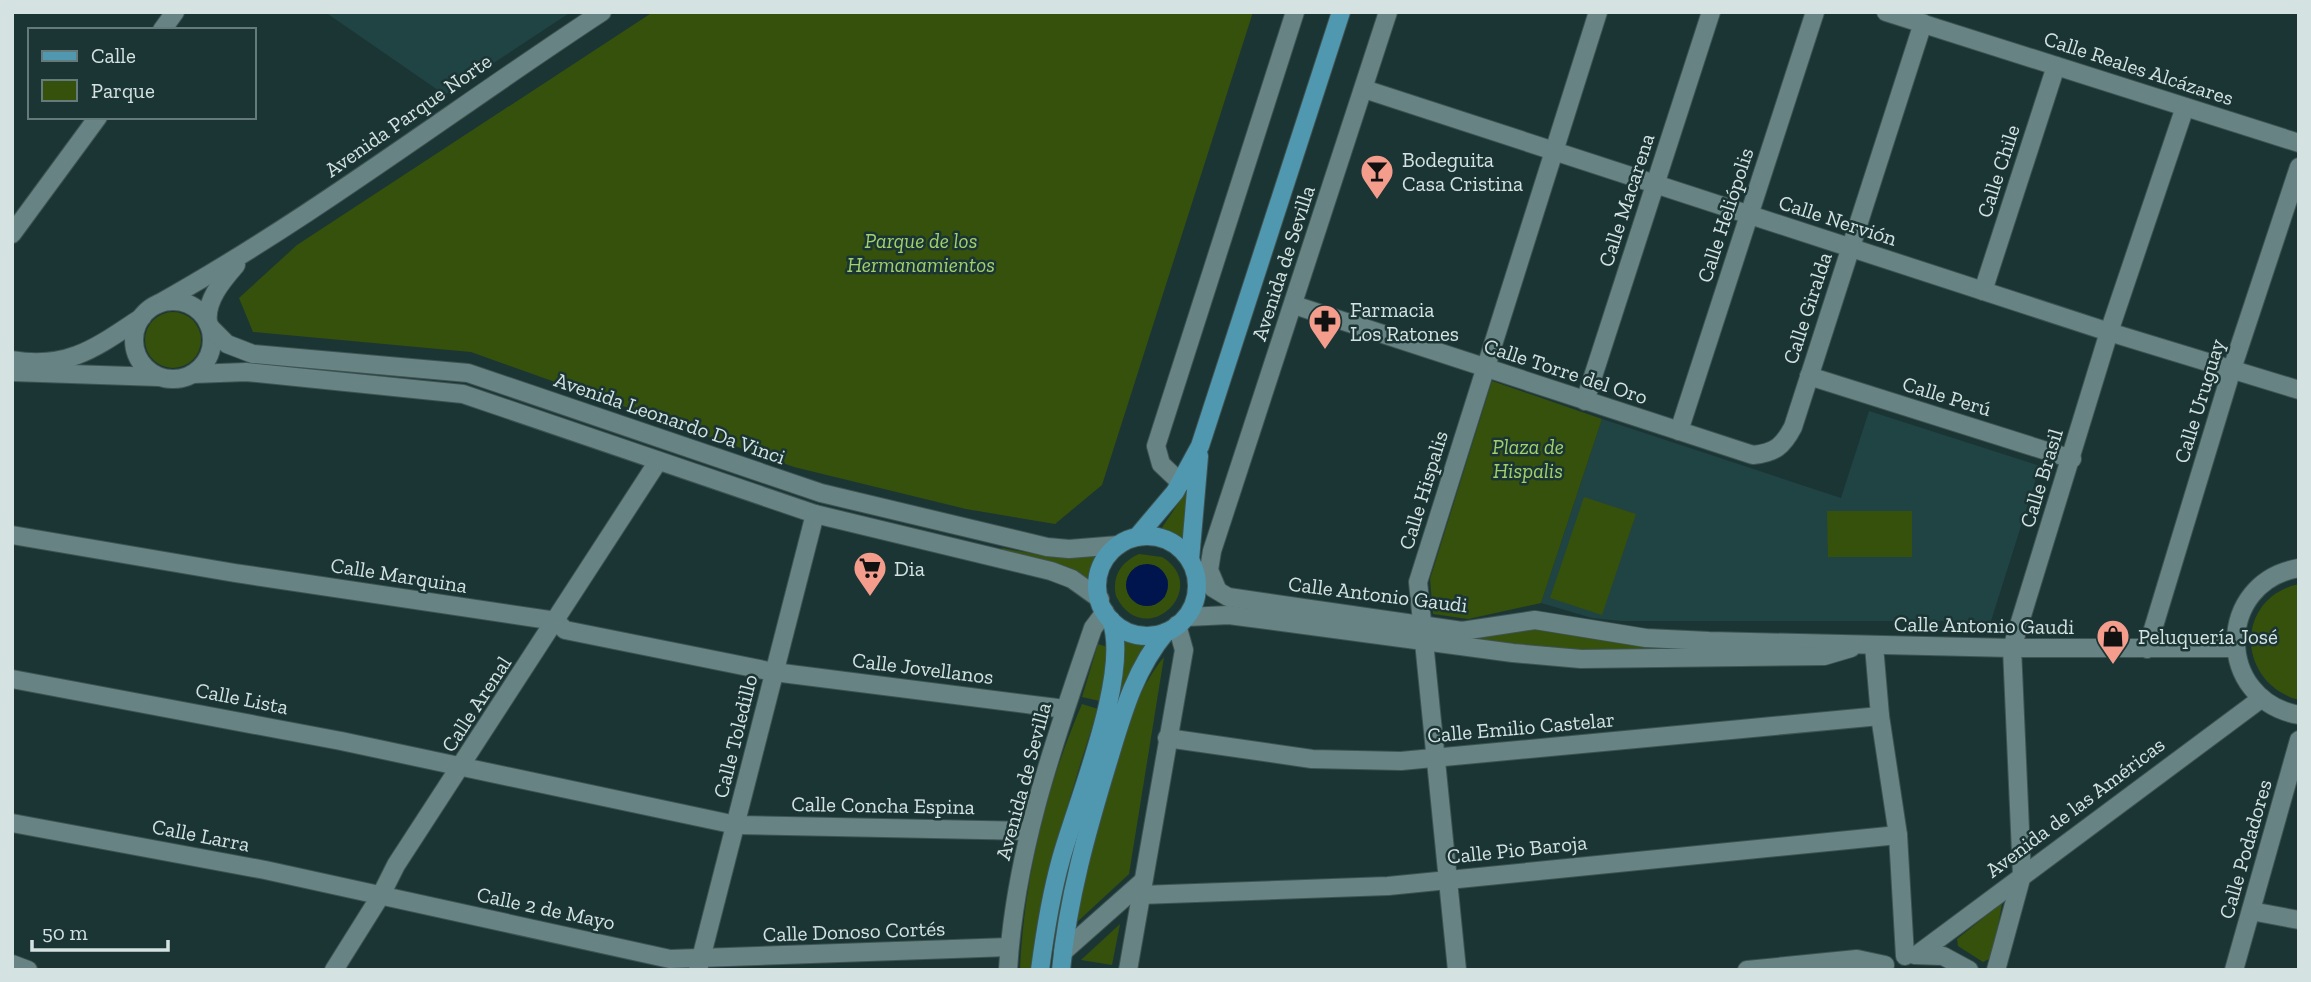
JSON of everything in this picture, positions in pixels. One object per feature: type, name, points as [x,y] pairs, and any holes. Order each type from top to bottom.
[{"type":"main road","name":"Avenida de Sevilla","points":[[1137,537],[1181,483],[1200,446],[1342,12]]},
{"type":"main road","name":"Avenida de Sevilla","points":[[1193,566],[1200,446]]},
{"type":"main road","points":[[1040,970],[1058,872],[1113,685],[1116,651],[1105,610],[1100,569],[1119,545],[1137,537],[1167,540],[1193,566],[1196,598],[1177,625],[1146,658],[1126,704],[1076,876],[1062,961]]},
{"type":"main road","points":[[1105,610],[1127,631],[1140,635],[1177,625]]},
{"type":"street","points":[[163,28],[174,12]]},
{"type":"street","points":[[1181,483],[1157,458],[1157,442],[1296,12]]},
{"type":"street","name":"Avenida de Sevilla","points":[[1220,528],[1388,12]]},
{"type":"street","name":"Calle Hispalis","points":[[1457,970],[1418,582],[1598,12]]},
{"type":"street","name":"Calle Macarena","points":[[1585,401],[1711,12]]},
{"type":"street","name":"Calle Heliópolis","points":[[1679,431],[1815,12]]},
{"type":"street","name":"Calle Reales Alcázares","points":[[1886,12],[2299,143]]},
{"type":"street","name":"Avenida Parque Norte","points":[[158,304],[243,257],[599,13]]},
{"type":"street","name":"Calle Giralda","points":[[1783,445],[1809,376],[1923,23]]},
{"type":"street","name":"Calle Chile","points":[[1983,291],[2056,66]]},
{"type":"street","name":"Calle Nervión","points":[[1364,89],[2109,332],[2299,390]]},
{"type":"street","name":"Calle Brasil","points":[[1996,970],[2022,875],[2012,649],[2109,332],[2185,107]]},
{"type":"street","points":[[12,234],[96,119]]},
{"type":"street","name":"Calle Uruguay","points":[[2147,649],[2232,369],[2299,167]]},
{"type":"street","name":"Avenida Parque Norte","points":[[209,326],[208,314],[215,293],[243,257]]},
{"type":"street","points":[[12,360],[53,362],[78,357],[158,304],[170,301],[187,304],[201,313],[209,326],[212,342],[209,356],[194,374]]},
{"type":"street","name":"Calle Torre del Oro","points":[[1294,305],[1753,455],[1770,453],[1783,445]]},
{"type":"street","points":[[142,317],[136,330],[135,349],[144,366],[160,377]]},
{"type":"street","name":"Avenida Leonardo Da Vinci","points":[[209,326],[232,346],[253,354],[468,373],[821,493],[1001,538],[1060,550],[1119,545]]},
{"type":"street","points":[[12,372],[177,379],[194,374],[246,372],[463,394],[657,463],[815,514],[1051,571],[1072,579],[1105,610]]},
{"type":"street","name":"Calle Perú","points":[[1809,376],[2071,459]]},
{"type":"street","name":"Calle Arenal","points":[[334,970],[381,895],[396,865],[463,766],[657,463]]},
{"type":"street","name":"Calle Toledillo","points":[[699,965],[815,514]]},
{"type":"street","points":[[1220,528],[1193,566],[1222,595]]},
{"type":"street","points":[[1220,528],[1209,565],[1211,578],[1222,595]]},
{"type":"street","name":"Calle Marquina","points":[[12,535],[235,573],[556,621],[565,630],[774,672]]},
{"type":"street","points":[[2299,568],[2277,575],[2251,596],[2238,620],[2235,648],[2244,676],[2262,698],[2282,710],[2299,715]]},
{"type":"street","name":"Calle Antonio Gaudi","points":[[1222,595],[1424,634],[1581,659],[1824,656],[1866,646]]},
{"type":"street","name":"Avenida de Sevilla","points":[[1008,970],[1009,947],[1029,831],[1065,709],[1093,628],[1105,610]]},
{"type":"street","name":"Calle Antonio Gaudi","points":[[1177,625],[1208,616],[1229,615],[1424,634],[1543,620],[1646,638],[2012,649],[2235,648]]},
{"type":"street","points":[[1128,970],[1184,650],[1190,629],[1208,616]]},
{"type":"street","points":[[1177,625],[1184,650]]},
{"type":"street","points":[[1866,646],[1880,716],[1898,835],[1912,955],[1943,956],[1969,970]]},
{"type":"street","name":"Calle Jovellanos","points":[[774,672],[1065,709]]},
{"type":"street","name":"Calle Lista","points":[[12,679],[205,714],[463,766],[736,825]]},
{"type":"street","name":"Avenida de las Américas","points":[[1882,967],[1912,955],[2262,698]]},
{"type":"street","name":"Calle Emilio Castelar","points":[[1167,738],[1312,759],[1401,761],[1880,716]]},
{"type":"street","name":"Calle Podadores","points":[[2234,970],[2299,740]]},
{"type":"street","name":"Calle Larra","points":[[12,823],[381,895]]},
{"type":"street","name":"Calle Concha Espina","points":[[736,825],[1029,831]]},
{"type":"street","name":"Calle Pio Baroja","points":[[1141,889],[1388,886],[1898,835]]},
{"type":"street","points":[[1062,961],[1141,889]]},
{"type":"street","name":"Calle 2 de Mayo","points":[[381,895],[699,965]]},
{"type":"street","points":[[2251,911],[2299,920]]},
{"type":"street","name":"Calle Donoso Cortés","points":[[699,965],[1009,947]]},
{"type":"street","points":[[1747,970],[1857,959],[1882,967]]},
{"type":"street","points":[[12,964],[28,970]]},
{"type":"shaded area","points":[[325,12],[571,12],[445,95]]},
{"type":"shaded area","points":[[1869,411],[2040,466],[1991,621],[1621,621],[1592,618],[1541,603],[1602,419],[1841,498]]},
{"type":"shaded area","points":[[1147,564],[1162,570],[1168,585],[1162,600],[1147,606],[1132,600],[1126,585],[1132,570]]},
{"type":"green space","name":"Parque de los Hermanamientos","points":[[653,12],[1253,12],[1102,485],[1055,524],[966,509],[794,467],[471,352],[253,332],[239,298],[297,245]]},
{"type":"green space","points":[[173,312],[188,317],[196,325],[201,340],[196,355],[188,363],[173,368],[158,363],[150,355],[145,340],[150,325],[158,317]]},
{"type":"green space","name":"Plaza de Hispalis","points":[[1492,381],[1602,419],[1541,603],[1468,619],[1433,614],[1430,579]]},
{"type":"green space","points":[[1188,489],[1185,541],[1176,534],[1161,529]]},
{"type":"green space","points":[[1584,497],[1636,514],[1602,615],[1550,598]]},
{"type":"green space","points":[[1827,511],[1912,511],[1912,557],[1828,557]]},
{"type":"green space","points":[[1002,548],[1057,558],[1100,553],[1090,580],[1075,570],[1001,551]]},
{"type":"green space","points":[[1139,554],[1162,557],[1176,570],[1180,584],[1177,598],[1169,610],[1156,617],[1142,618],[1128,612],[1116,596],[1115,582],[1119,570]],"holes":[[[1141,565],[1157,567],[1168,580],[1165,597],[1154,605],[1137,604],[1128,593],[1127,580]]]},
{"type":"green space","points":[[2299,584],[2299,700],[2278,691],[2263,677],[2254,660],[2251,641],[2254,622],[2263,606],[2278,592]]},
{"type":"green space","points":[[1538,628],[1703,646],[1704,652],[1572,653],[1472,642],[1470,636]]},
{"type":"green space","points":[[1123,638],[1146,644],[1119,705],[1116,704]]},
{"type":"green space","points":[[1098,644],[1107,647],[1109,659],[1100,701],[1082,697]]},
{"type":"green space","points":[[1164,657],[1129,874],[1076,923],[1108,783],[1120,746],[1132,712],[1147,682]]},
{"type":"green space","points":[[1082,704],[1098,709],[1059,838],[1036,936],[1031,970],[1020,970],[1026,902],[1039,834],[1058,768]]},
{"type":"green space","points":[[1094,781],[1068,873],[1048,970],[1066,873]]},
{"type":"green space","points":[[2002,903],[1993,957],[1983,962],[1958,946],[1957,939]]},
{"type":"green space","points":[[1120,924],[1112,965],[1081,960]]},
{"type":"place","name":"Bodeguita Casa Cristina","points":[[1377,201]]},
{"type":"place","name":"Farmacia Los Ratones","points":[[1325,351]]},
{"type":"place","name":"Dia","points":[[870,598]]},
{"type":"place","name":"Peluquería José","points":[[2113,666]]}]
